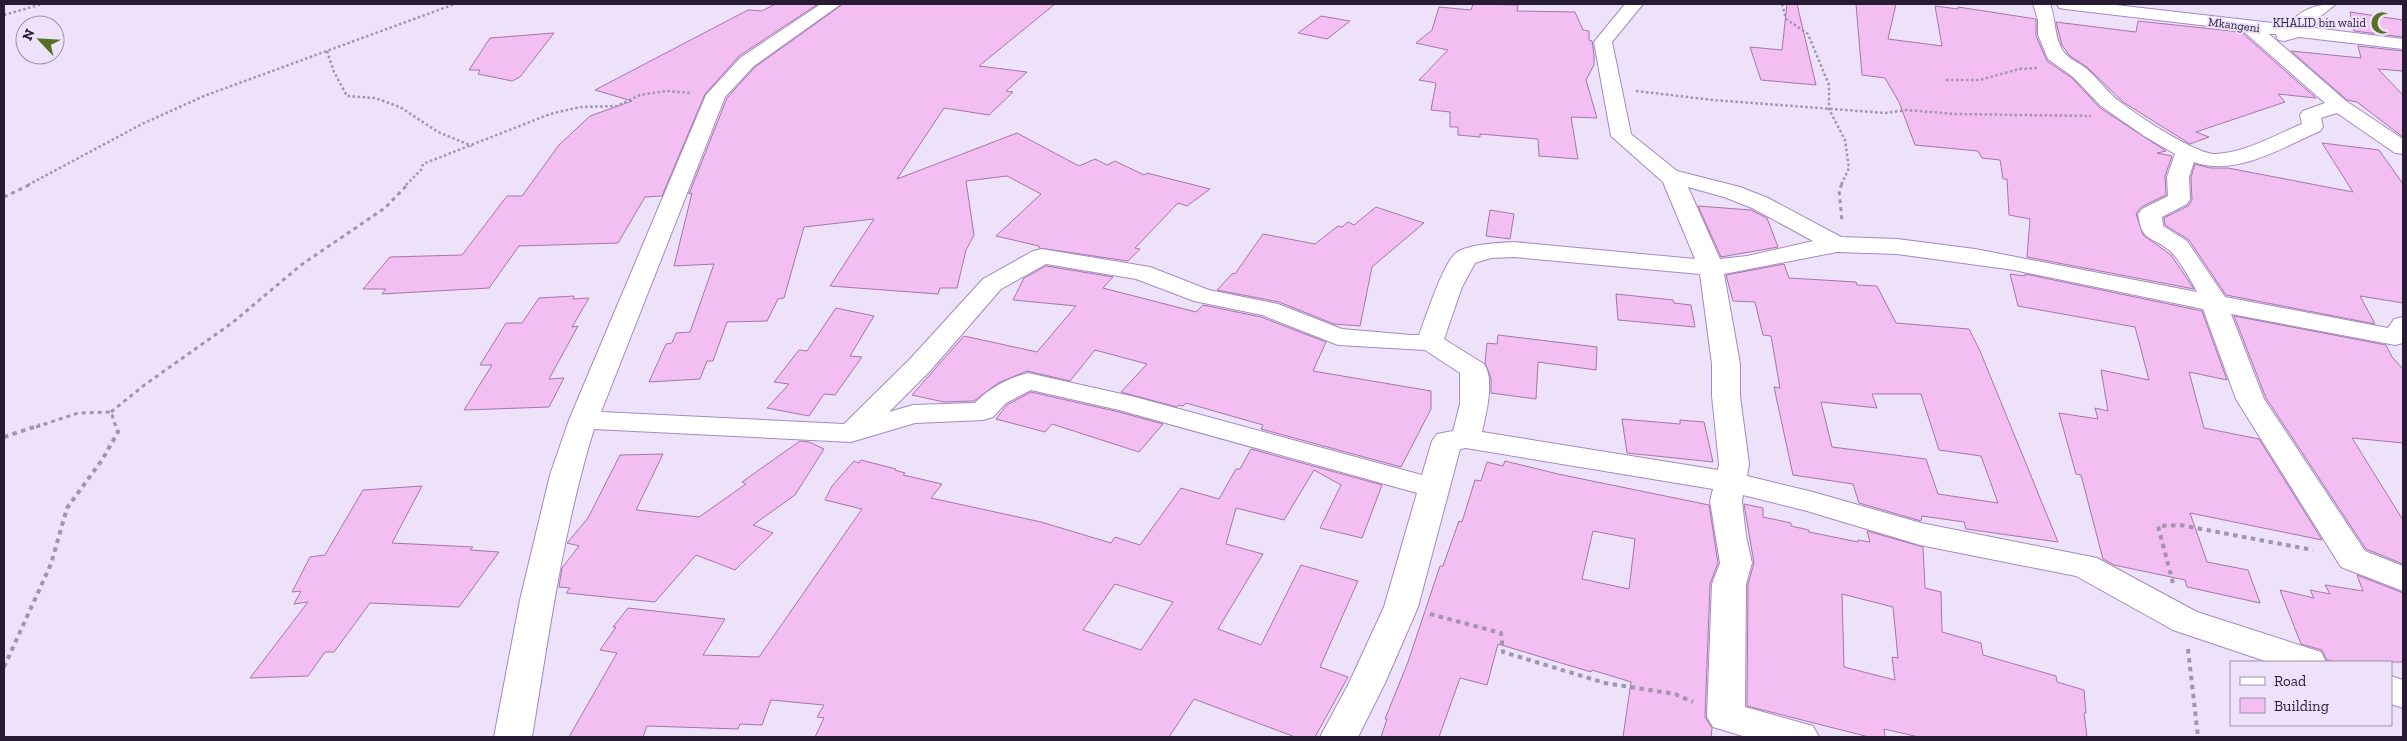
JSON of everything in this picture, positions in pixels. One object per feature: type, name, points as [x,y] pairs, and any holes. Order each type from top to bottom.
[{"type":"street","points":[[513,737],[537,600],[565,475],[583,420],[716,95],[747,62],[832,4]]},
{"type":"street","points":[[1634,4],[1604,42],[1621,136],[1673,179],[1711,267],[1726,364],[1726,396],[1734,464],[1732,482],[1726,501],[1730,536],[1736,563],[1730,584],[1726,716],[1800,737]]},
{"type":"street","points":[[2042,4],[2048,20],[2047,35],[2055,55],[2080,73],[2108,102],[2151,132],[2186,152],[2212,161],[2238,158],[2313,127],[2310,115],[2339,106]]},
{"type":"street","name":"Mkangeni","points":[[2065,4],[2162,10],[2250,27],[2403,44]]},
{"type":"street","points":[[2269,42],[2296,32],[2300,23],[2328,4]]},
{"type":"street","points":[[2250,27],[2339,106],[2403,148]]},
{"type":"street","points":[[2186,152],[2178,177],[2179,199],[2150,214],[2152,229],[2179,246],[2209,290],[2250,399],[2353,559],[2403,579]]},
{"type":"street","points":[[1670,176],[1732,192],[1760,203],[1847,244]]},
{"type":"street","points":[[1430,342],[1449,287],[1465,258],[1479,252],[1513,248],[1711,267],[1752,262],[1819,246],[1847,244],[1943,252],[2015,262],[2214,303],[2395,337],[2403,325]]},
{"type":"street","points":[[852,433],[920,365],[992,284],[1042,256],[1141,272],[1203,296],[1269,310],[1318,331],[1338,337],[1403,343],[1430,342],[1474,370],[1474,404],[1466,439]]},
{"type":"street","points":[[583,420],[852,433],[913,414],[983,411],[996,397],[1028,381],[1125,403],[1434,488]]},
{"type":"street","points":[[1339,737],[1367,683],[1401,607],[1447,441],[1466,439],[1732,482],[1813,502],[1920,534],[2085,566],[2185,621],[2305,661]]},
{"type":"path","points":[[4,15],[42,4]]},
{"type":"path","points":[[4,197],[62,169],[142,124],[204,96],[454,4]]},
{"type":"path","points":[[1782,4],[1786,19],[1808,34],[1829,85],[1829,109],[1835,124],[1845,140],[1849,168],[1839,190],[1842,224],[1847,244]]},
{"type":"path","points":[[327,51],[334,72],[347,96],[375,98],[400,107],[438,132],[472,146]]},
{"type":"path","points":[[1946,80],[1990,79],[2006,71],[2027,67],[2071,74],[2080,73]]},
{"type":"path","points":[[1613,89],[1713,100],[1885,113],[1906,110],[1954,114],[2132,117]]},
{"type":"path","points":[[4,437],[78,413],[111,412],[143,386],[232,323],[301,265],[342,239],[385,208],[421,170],[423,164],[550,114],[580,107],[617,106],[640,95],[666,91],[716,95]]},
{"type":"path","points":[[4,667],[51,564],[68,508],[102,460],[118,432],[111,412]]},
{"type":"path","points":[[2198,737],[2185,621],[2164,558],[2158,526],[2189,527],[2281,542],[2353,559]]},
{"type":"path","points":[[1401,607],[1501,632],[1503,652],[1605,683],[1675,694],[1726,716]]},
{"type":"building","points":[[775,4],[818,4],[739,56],[705,94],[662,196],[645,197],[618,243],[519,246],[489,288],[382,294],[386,289],[363,289],[390,257],[462,255],[507,196],[522,196],[559,145],[590,116],[632,101],[595,90],[748,10],[762,11]]},
{"type":"building","points":[[843,4],[1055,4],[979,66],[1027,72],[1006,91],[1013,92],[989,115],[944,108],[897,179],[1017,133],[1079,166],[1095,159],[1107,165],[1115,161],[1144,175],[1147,173],[1210,189],[1187,206],[1178,203],[1135,248],[1140,249],[1128,261],[1039,248],[1039,246],[996,236],[1041,194],[1007,176],[966,181],[974,235],[966,250],[957,288],[940,288],[938,294],[830,286],[874,219],[804,227],[784,298],[778,299],[767,321],[727,322],[713,361],[707,361],[700,379],[649,382],[666,344],[672,343],[676,333],[690,332],[714,264],[674,266],[692,193],[689,194],[727,98],[755,67]]},
{"type":"building","points":[[1473,4],[1518,5],[1517,11],[1575,12],[1583,30],[1589,31],[1589,40],[1592,41],[1594,65],[1586,80],[1597,118],[1571,117],[1578,159],[1539,156],[1538,139],[1480,134],[1480,137],[1458,135],[1458,127],[1450,127],[1450,112],[1431,110],[1436,83],[1419,80],[1448,50],[1416,43],[1432,30],[1439,7],[1471,10]]},
{"type":"building","points":[[1787,4],[1797,4],[1816,85],[1761,80],[1750,47],[1782,50]]},
{"type":"building","points":[[1856,4],[1896,4],[1888,39],[1942,46],[1935,6],[1958,9],[1958,7],[2036,19],[2036,36],[2047,61],[2072,78],[2100,108],[2166,151],[2157,153],[2172,156],[2165,176],[2166,195],[2141,207],[2136,214],[2143,235],[2171,255],[2194,289],[2027,257],[2030,219],[2009,215],[2007,179],[2003,179],[2000,160],[1982,158],[1978,151],[1915,145],[1899,102],[1885,78],[1862,75]]},
{"type":"building","points":[[2350,12],[2403,20],[2403,37],[2354,31]]},
{"type":"building","points":[[1321,16],[1350,21],[1327,39],[1298,33]]},
{"type":"building","points":[[2138,21],[2241,32],[2316,98],[2278,94],[2285,102],[2196,132],[2209,137],[2190,144],[2123,102],[2088,68],[2069,55],[2062,45],[2056,22],[2136,32]]},
{"type":"building","points":[[554,33],[520,77],[512,81],[478,74],[480,70],[469,70],[490,38]]},
{"type":"building","points":[[2358,46],[2403,51],[2403,71],[2378,69],[2403,95],[2403,137],[2357,102],[2347,100],[2291,51],[2361,58]]},
{"type":"building","points":[[2322,143],[2379,150],[2403,184],[2403,303],[2360,296],[2375,324],[2226,295],[2189,240],[2165,225],[2164,218],[2188,206],[2192,200],[2191,177],[2195,164],[2210,168],[2228,168],[2353,192]]},
{"type":"building","points":[[1698,206],[1751,210],[1767,218],[1778,247],[1721,257]]},
{"type":"building","points":[[1376,207],[1424,223],[1372,267],[1360,326],[1334,324],[1279,302],[1217,290],[1233,273],[1235,274],[1263,234],[1315,244],[1338,226],[1342,227],[1348,222],[1354,225]]},
{"type":"building","points":[[1490,210],[1514,214],[1510,239],[1486,236]]},
{"type":"building","points":[[1784,264],[1789,278],[1856,282],[1857,285],[1877,286],[1896,323],[1969,329],[1980,351],[2058,542],[1966,529],[1964,522],[1922,516],[1921,521],[1859,503],[1853,484],[1793,475],[1774,387],[1780,388],[1771,336],[1763,335],[1755,302],[1733,301],[1726,275]],"holes":[[[1872,394],[1921,394],[1939,450],[1981,456],[1998,503],[1938,494],[1926,459],[1832,447],[1821,402],[1877,408]]]},
{"type":"building","points":[[1046,266],[1113,277],[1103,288],[1196,312],[1203,305],[1261,317],[1326,342],[1313,371],[1431,391],[1431,409],[1401,467],[1261,429],[1263,425],[1186,403],[1183,406],[1179,405],[1177,407],[1121,392],[1147,364],[1095,350],[1070,381],[1027,371],[998,383],[974,401],[944,402],[912,395],[964,336],[1037,352],[1076,306],[1013,300],[1024,278]]},
{"type":"building","points":[[2010,274],[2025,276],[2025,274],[2202,311],[2227,380],[2189,372],[2204,428],[2259,439],[2322,540],[2190,513],[2207,562],[2248,570],[2260,603],[2187,587],[2185,580],[2114,565],[2103,559],[2081,475],[2076,474],[2059,413],[2098,419],[2095,408],[2108,411],[2101,370],[2149,380],[2135,327],[2018,306]]},
{"type":"building","points":[[1616,294],[1673,300],[1674,303],[1691,305],[1695,327],[1618,320]]},
{"type":"building","points":[[574,296],[573,299],[589,298],[572,327],[578,326],[549,379],[564,378],[549,407],[464,410],[492,365],[480,365],[506,323],[522,323],[539,298]]},
{"type":"building","points":[[836,308],[874,316],[850,356],[862,357],[835,395],[824,394],[809,416],[767,408],[789,384],[774,382],[799,350],[807,351]]},
{"type":"building","points":[[2234,316],[2386,345],[2392,357],[2403,369],[2403,443],[2352,438],[2403,520],[2403,564],[2366,549],[2266,398]]},
{"type":"building","points":[[1498,335],[1597,347],[1596,370],[1538,362],[1536,399],[1491,393],[1491,378],[1485,363],[1487,343],[1497,344]]},
{"type":"building","points":[[1031,392],[1163,424],[1139,452],[1052,424],[1045,432],[996,419],[1007,405]]},
{"type":"building","points":[[1622,419],[1680,424],[1680,420],[1704,422],[1713,462],[1627,453]]},
{"type":"building","points":[[800,441],[809,442],[824,449],[795,495],[753,525],[773,533],[735,570],[696,555],[655,602],[566,593],[570,588],[559,587],[562,568],[579,546],[567,543],[588,518],[620,455],[663,454],[636,510],[699,517],[746,484],[742,482]]},
{"type":"building","points":[[1251,449],[1382,485],[1362,538],[1320,528],[1341,485],[1314,470],[1284,520],[1236,508],[1226,544],[1263,554],[1218,629],[1261,645],[1301,565],[1358,581],[1320,667],[1348,677],[1315,737],[1295,737],[1194,699],[1169,737],[815,737],[824,718],[817,717],[824,705],[771,700],[762,725],[740,724],[738,729],[647,726],[643,737],[569,737],[617,653],[600,650],[616,627],[613,627],[628,608],[725,619],[703,655],[759,657],[862,509],[825,500],[832,486],[854,461],[859,463],[861,460],[896,469],[905,473],[903,475],[942,484],[931,498],[1041,522],[1111,543],[1115,537],[1140,545],[1181,488],[1219,499],[1236,469],[1240,469]],"holes":[[[1115,584],[1173,602],[1141,650],[1083,630]]]},
{"type":"building","points":[[1505,461],[1558,474],[1709,505],[1718,563],[1710,584],[1705,717],[1712,728],[1711,737],[1623,737],[1631,682],[1498,644],[1487,685],[1460,678],[1439,737],[1381,737],[1387,719],[1385,719],[1408,662],[1440,566],[1443,566],[1459,521],[1462,522],[1475,480],[1481,481],[1487,462],[1503,466]],"holes":[[[1593,531],[1635,539],[1629,589],[1582,579]]]},
{"type":"building","points":[[422,486],[392,543],[473,547],[470,550],[499,552],[459,607],[370,603],[334,652],[325,652],[308,676],[250,678],[308,602],[294,604],[301,591],[292,592],[310,557],[325,555],[363,490]]},
{"type":"building","points":[[1744,504],[1763,508],[1763,517],[1791,523],[1791,526],[1809,530],[1809,532],[1858,542],[1858,540],[1870,542],[1867,531],[1923,547],[1925,588],[1941,592],[1942,632],[1981,643],[1983,655],[2056,676],[2057,682],[2084,690],[2087,737],[1919,737],[1884,729],[1885,737],[1869,737],[1747,706],[1748,584],[1754,563]],"holes":[[[1842,594],[1893,607],[1898,658],[1892,657],[1895,680],[1844,667]]]},
{"type":"building","points":[[2357,575],[2403,593],[2403,662],[2327,660],[2322,650],[2301,644],[2280,590],[2314,598],[2310,590],[2330,594],[2325,585],[2363,591]]},
{"type":"place","name":"KHALID bin walid","points":[[2382,23]]}]
